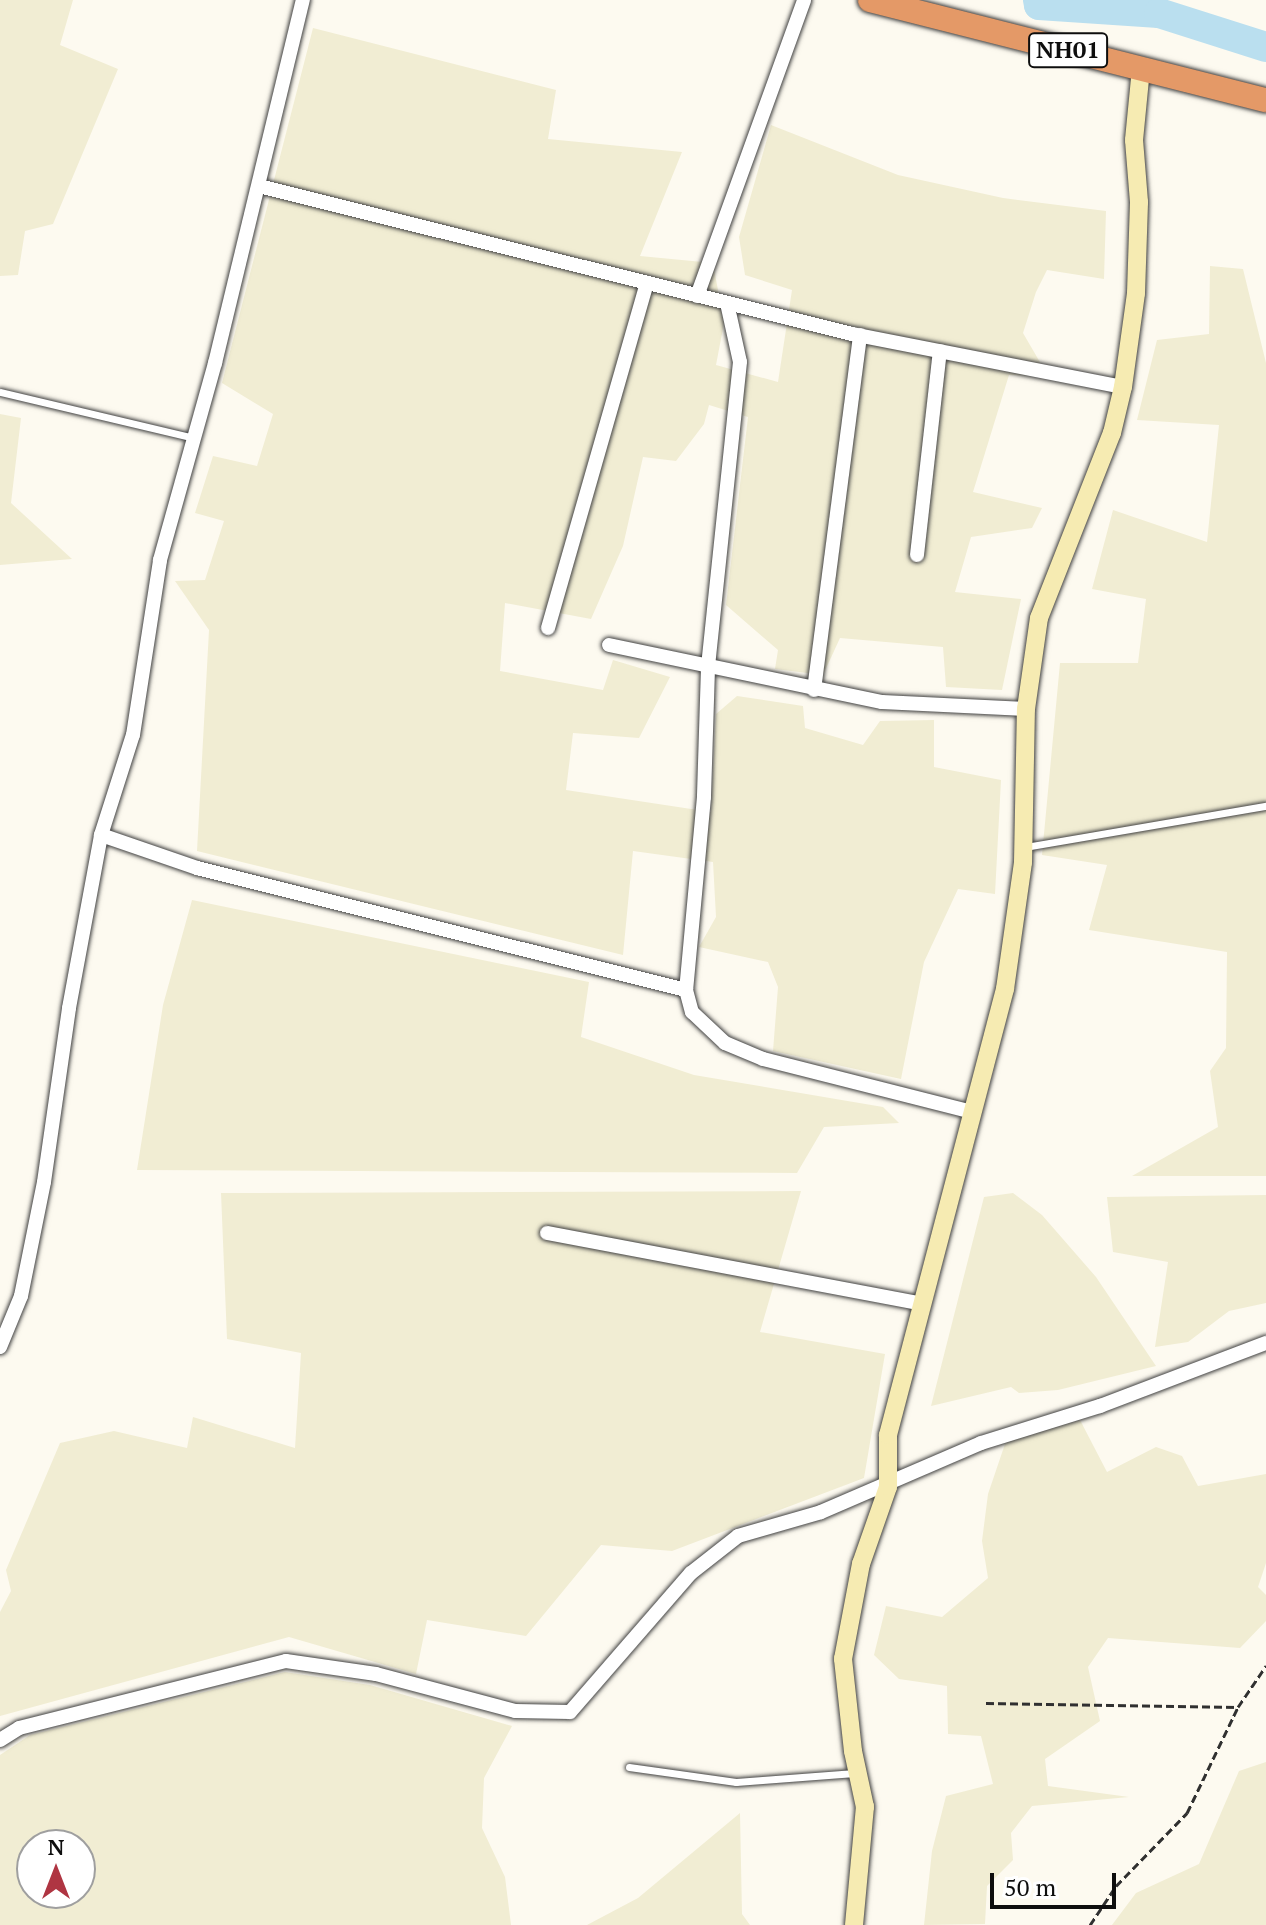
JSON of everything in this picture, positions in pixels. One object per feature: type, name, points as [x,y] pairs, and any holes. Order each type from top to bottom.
[{"type":"highway","name":"NH01","points":[[870,0],[1266,100]]},
{"type":"street","points":[[0,1347],[21,1296],[44,1182],[101,835],[133,735],[160,560],[195,438],[303,0]]},
{"type":"street","points":[[697,296],[804,0]]},
{"type":"street","points":[[854,1925],[865,1807],[843,1659],[861,1564],[888,1487],[888,1435],[1005,989],[1023,848],[1026,709],[1039,618],[1112,433],[1123,387],[1136,293],[1139,202],[1134,140],[1141,68]]},
{"type":"street","points":[[259,186],[860,335],[1123,387]]},
{"type":"street","points":[[548,628],[647,283]]},
{"type":"street","points":[[727,303],[740,362],[708,668],[704,797],[686,990],[692,1012],[725,1043],[763,1059],[972,1112]]},
{"type":"street","points":[[814,690],[860,335]]},
{"type":"street","points":[[917,555],[940,351]]},
{"type":"street","points":[[609,645],[882,702],[1026,709]]},
{"type":"street","points":[[101,835],[197,868],[686,990]]},
{"type":"street","points":[[547,1233],[922,1304]]},
{"type":"street","points":[[0,1740],[19,1728],[286,1661],[376,1674],[515,1711],[570,1712],[691,1573],[738,1536],[888,1487],[981,1443],[1100,1406],[1266,1343]]},
{"type":"lane","points":[[0,392],[195,438]]},
{"type":"lane","points":[[1023,848],[1266,806]]},
{"type":"lane","points":[[629,1767],[736,1782],[858,1773]]},
{"type":"path","points":[[1090,1925],[1116,1886],[1187,1813],[1238,1707],[1266,1666]]},
{"type":"path","points":[[986,1703],[1238,1707]]},
{"type":"shaded area","points":[[0,0],[73,0],[60,45],[118,69],[53,224],[25,231],[18,275],[0,276]]},
{"type":"shaded area","points":[[313,28],[556,90],[548,139],[682,152],[640,256],[713,263],[724,323],[716,365],[778,382],[792,290],[745,275],[739,237],[771,125],[898,175],[1003,198],[1106,211],[1104,279],[1047,270],[1036,292],[1023,333],[1048,376],[1009,375],[973,492],[1042,508],[1032,528],[971,537],[955,592],[1021,599],[1002,690],[946,687],[943,647],[840,638],[823,675],[775,669],[778,650],[726,605],[748,417],[709,405],[704,424],[676,461],[643,457],[623,546],[591,619],[505,603],[500,671],[603,690],[613,660],[670,677],[639,738],[573,733],[566,790],[711,812],[716,714],[737,696],[803,706],[805,728],[863,745],[880,721],[934,720],[934,767],[1001,780],[995,894],[958,889],[924,962],[901,1079],[773,1051],[778,987],[768,962],[699,947],[716,917],[713,862],[633,851],[623,955],[197,851],[209,630],[175,581],[205,580],[224,521],[195,513],[213,456],[257,466],[273,414],[222,383]]},
{"type":"shaded area","points":[[1210,266],[1243,269],[1266,363],[1266,1176],[1132,1176],[1218,1127],[1210,1071],[1226,1048],[1227,952],[1089,930],[1107,865],[1042,855],[1060,663],[1138,663],[1146,599],[1092,589],[1113,510],[1207,542],[1219,425],[1137,420],[1157,340],[1209,334]]},
{"type":"shaded area","points":[[0,414],[21,418],[11,503],[72,559],[0,565]]},
{"type":"shaded area","points":[[192,900],[589,982],[581,1037],[694,1075],[883,1107],[899,1123],[824,1127],[797,1173],[137,1170],[163,1005]]},
{"type":"shaded area","points":[[801,1191],[760,1332],[885,1354],[864,1478],[672,1551],[601,1545],[526,1636],[427,1620],[416,1674],[289,1637],[0,1716],[0,1612],[11,1591],[6,1570],[60,1443],[114,1431],[187,1448],[193,1417],[295,1448],[301,1353],[227,1339],[221,1193]]},
{"type":"shaded area","points":[[1013,1193],[1042,1215],[1096,1277],[1156,1366],[1058,1390],[1019,1393],[1011,1387],[931,1406],[984,1197]]},
{"type":"shaded area","points":[[1266,1195],[1266,1303],[1229,1311],[1188,1342],[1155,1347],[1168,1262],[1113,1252],[1107,1197]]},
{"type":"shaded area","points":[[1080,1420],[1107,1472],[1156,1447],[1182,1456],[1198,1486],[1266,1474],[1266,1563],[1258,1587],[1266,1595],[1266,1621],[1240,1648],[1108,1638],[1088,1667],[1100,1721],[1045,1759],[1048,1786],[1129,1797],[1032,1806],[1011,1833],[1013,1860],[987,1886],[985,1924],[924,1925],[932,1851],[946,1796],[993,1784],[981,1736],[948,1734],[947,1686],[899,1679],[874,1655],[886,1606],[942,1617],[988,1578],[982,1541],[988,1494],[1006,1441]]},
{"type":"shaded area","points":[[285,1672],[370,1685],[512,1726],[484,1778],[482,1828],[505,1877],[511,1925],[0,1925],[0,1755],[30,1735]]},
{"type":"shaded area","points":[[1266,1762],[1266,1925],[1112,1925],[1136,1893],[1199,1864],[1239,1771]]},
{"type":"shaded area","points":[[740,1813],[742,1914],[750,1925],[587,1925],[638,1898]]},
{"type":"waterway","points":[[1038,0],[1039,5],[1159,13],[1266,47]]}]
